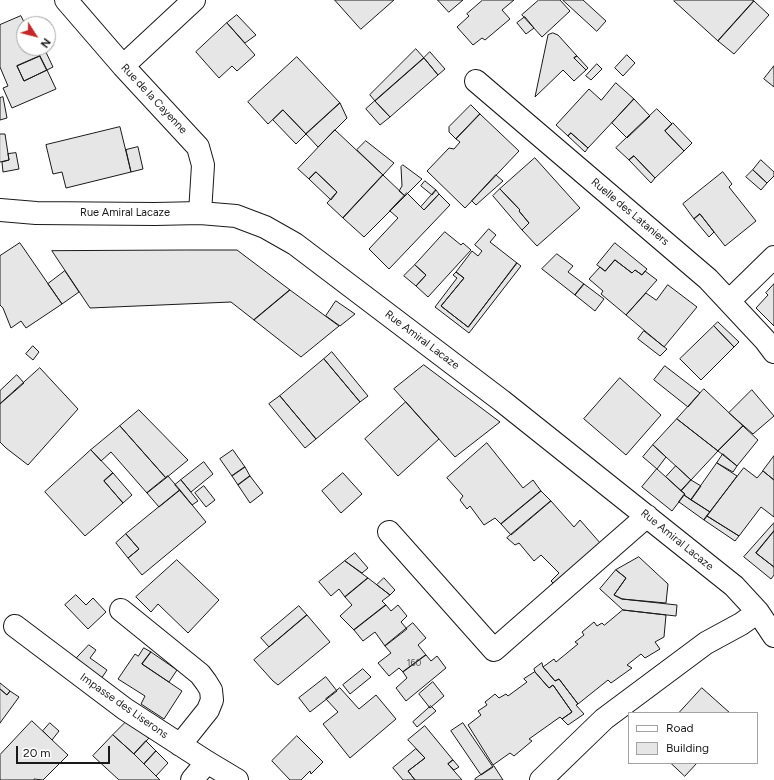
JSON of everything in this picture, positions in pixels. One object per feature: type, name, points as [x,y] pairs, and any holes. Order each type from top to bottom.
[{"type":"street","name":"Rue de la Cayenne","points":[[66,0],[123,66],[198,147],[203,165],[200,213]]},
{"type":"street","points":[[123,66],[194,0]]},
{"type":"street","name":"Ruelle des Lataniers","points":[[476,81],[708,278],[765,340],[774,352]]},
{"type":"street","name":"Rue Amiral Lacaze","points":[[0,210],[36,213],[200,213],[236,216],[265,227],[295,244],[502,401],[647,516],[734,586],[758,612],[774,636]]},
{"type":"street","points":[[729,301],[774,257]]},
{"type":"street","points":[[389,532],[494,650],[647,516]]},
{"type":"street","points":[[121,610],[200,674],[211,690],[212,700],[208,710],[180,745]]},
{"type":"street","points":[[541,780],[604,719],[706,644],[741,624],[758,612]]},
{"type":"street","name":"Impasse des Liserons","points":[[15,626],[125,709],[237,780]]},
{"type":"street","points":[[192,780],[207,762]]},
{"type":"building","points":[[335,0],[394,0],[361,29]]},
{"type":"building","points":[[438,0],[463,0],[449,12]]},
{"type":"building","points":[[483,0],[514,0],[502,10],[510,19],[485,40],[482,38],[473,45],[457,27],[469,16],[467,14]]},
{"type":"building","points":[[539,0],[560,0],[570,11],[542,37],[522,15]]},
{"type":"building","points":[[563,0],[583,0],[606,21],[597,31]]},
{"type":"building","points":[[674,1],[754,1],[718,41]]},
{"type":"building","points":[[754,1],[769,15],[734,54],[718,41]]},
{"type":"building","points":[[237,15],[256,35],[245,43],[227,23]]},
{"type":"building","points":[[525,17],[534,28],[526,34],[517,23]]},
{"type":"building","points":[[16,18],[16,56],[40,56],[17,66],[24,81],[47,70],[56,89],[12,108],[3,88],[8,86],[0,67],[0,25]]},
{"type":"building","points":[[227,23],[255,55],[237,71],[232,66],[219,78],[196,52]]},
{"type":"building","points":[[553,33],[558,35],[577,56],[574,58],[586,70],[574,81],[563,70],[535,97],[548,35]]},
{"type":"building","points":[[416,49],[424,58],[375,101],[370,95]]},
{"type":"building","points":[[430,52],[445,69],[438,75],[424,58]]},
{"type":"building","points":[[627,55],[635,63],[623,76],[615,68]]},
{"type":"building","points":[[40,56],[48,56],[53,67],[47,70]]},
{"type":"building","points":[[40,56],[47,70],[24,81],[17,66]]},
{"type":"building","points":[[577,56],[588,68],[586,70],[574,58]]},
{"type":"building","points":[[297,57],[340,103],[306,134],[283,110],[268,124],[248,102]]},
{"type":"building","points":[[424,58],[438,75],[390,117],[375,101]]},
{"type":"building","points":[[597,64],[602,69],[591,80],[586,76]]},
{"type":"building","points":[[774,66],[774,87],[764,79]]},
{"type":"building","points":[[616,83],[634,99],[588,148],[571,133],[568,136],[556,125],[589,89],[601,100]]},
{"type":"building","points":[[3,97],[7,118],[0,120],[0,98]]},
{"type":"building","points":[[634,99],[650,116],[627,138],[612,123]]},
{"type":"building","points":[[375,101],[390,117],[380,125],[366,109]]},
{"type":"building","points":[[340,103],[347,118],[318,147],[306,134]]},
{"type":"building","points":[[471,105],[480,114],[456,139],[449,132],[449,127]]},
{"type":"building","points":[[657,109],[672,124],[665,131],[684,151],[655,178],[634,156],[629,160],[616,148]]},
{"type":"building","points":[[283,110],[306,134],[296,144],[273,120]]},
{"type":"building","points":[[480,114],[519,151],[465,208],[427,171],[449,148],[454,149],[460,142],[456,139]]},
{"type":"building","points":[[673,123],[692,143],[684,151],[665,131]]},
{"type":"building","points":[[120,127],[131,172],[66,188],[62,172],[53,174],[46,145]]},
{"type":"building","points":[[335,130],[383,175],[343,218],[327,203],[337,192],[316,172],[309,179],[298,169]]},
{"type":"building","points":[[571,133],[588,148],[585,152],[568,136]]},
{"type":"building","points":[[0,134],[5,134],[9,160],[0,162]]},
{"type":"building","points":[[366,141],[394,163],[383,175],[357,150]]},
{"type":"building","points":[[138,147],[143,169],[131,172],[126,150]]},
{"type":"building","points":[[16,153],[19,169],[3,172],[2,162],[9,160],[8,154]]},
{"type":"building","points":[[634,156],[655,178],[651,183],[629,160]]},
{"type":"building","points":[[535,158],[580,208],[537,246],[522,230],[529,223],[519,211],[520,210],[500,189]]},
{"type":"building","points":[[761,160],[774,172],[774,176],[767,183],[753,170]]},
{"type":"building","points":[[403,165],[422,179],[405,196],[399,191],[402,186],[401,167]]},
{"type":"building","points":[[753,170],[767,183],[761,190],[746,177]]},
{"type":"building","points":[[316,172],[337,192],[331,200],[309,179]]},
{"type":"building","points":[[723,172],[732,184],[729,187],[756,221],[725,246],[700,214],[694,219],[683,204]]},
{"type":"building","points":[[383,175],[405,196],[364,237],[343,218]]},
{"type":"building","points":[[496,175],[503,181],[476,205],[472,201]]},
{"type":"building","points":[[425,181],[436,190],[432,195],[421,186]]},
{"type":"building","points":[[500,189],[520,210],[519,211],[529,223],[522,230],[493,196]]},
{"type":"building","points":[[436,190],[439,194],[424,210],[421,207]]},
{"type":"building","points":[[407,193],[424,210],[439,194],[450,205],[389,269],[369,249],[398,218],[390,211]]},
{"type":"building","points":[[700,214],[714,232],[709,237],[694,219]]},
{"type":"building","points":[[489,229],[496,235],[490,242],[517,263],[468,327],[441,306],[464,278],[456,272],[472,251],[478,256],[482,251],[475,245]]},
{"type":"building","points":[[445,232],[461,245],[463,243],[471,250],[428,297],[416,286],[426,275],[415,265]]},
{"type":"building","points":[[20,243],[62,304],[26,328],[21,321],[11,328],[3,308],[0,305],[0,256]]},
{"type":"building","points":[[615,243],[647,269],[642,275],[635,270],[632,273],[615,260],[605,271],[597,265]]},
{"type":"building","points":[[237,250],[290,290],[254,320],[231,302],[90,308],[52,251]]},
{"type":"building","points":[[557,254],[573,266],[568,272],[584,284],[575,295],[542,269]]},
{"type":"building","points":[[615,260],[632,273],[635,270],[642,275],[645,271],[657,280],[626,315],[601,294],[603,291],[589,279],[600,267],[605,271]]},
{"type":"building","points":[[517,263],[521,266],[469,333],[435,307],[457,278],[453,275],[456,272],[464,278],[441,306],[468,327]]},
{"type":"building","points":[[415,265],[426,275],[416,286],[404,276]]},
{"type":"building","points":[[65,271],[79,292],[62,304],[48,284]]},
{"type":"building","points":[[584,284],[604,299],[595,311],[575,295]]},
{"type":"building","points":[[774,284],[774,326],[756,308],[768,295],[766,293]]},
{"type":"building","points":[[668,285],[697,307],[664,347],[626,315],[646,293],[656,300]]},
{"type":"building","points":[[290,290],[339,326],[301,357],[254,320]]},
{"type":"building","points":[[336,301],[355,314],[340,326],[326,316]]},
{"type":"building","points":[[718,322],[739,342],[734,347],[714,326]]},
{"type":"building","points":[[714,326],[734,347],[701,380],[680,359]]},
{"type":"building","points":[[644,331],[667,349],[660,356],[638,339]]},
{"type":"building","points":[[33,346],[39,352],[33,360],[26,354]]},
{"type":"building","points":[[332,352],[368,396],[360,402],[324,359]]},
{"type":"building","points":[[324,359],[360,402],[316,439],[280,396]]},
{"type":"building","points":[[424,365],[500,422],[455,457],[394,389]]},
{"type":"building","points":[[665,366],[700,393],[688,407],[654,380]]},
{"type":"building","points":[[40,368],[78,409],[28,465],[0,442],[0,404]]},
{"type":"building","points":[[17,375],[24,383],[0,404],[0,391]]},
{"type":"building","points":[[620,378],[661,415],[626,455],[584,419]]},
{"type":"building","points":[[704,389],[743,426],[718,451],[677,419]]},
{"type":"building","points":[[752,390],[774,416],[753,434],[729,413]]},
{"type":"building","points":[[280,396],[316,439],[305,448],[269,404]]},
{"type":"building","points":[[406,402],[439,439],[398,476],[365,439]]},
{"type":"building","points":[[139,410],[188,460],[166,478],[120,426]]},
{"type":"building","points":[[677,419],[718,451],[691,480],[653,445]]},
{"type":"building","points":[[120,426],[166,478],[147,493],[111,452],[101,461],[91,450]]},
{"type":"building","points":[[743,426],[758,440],[737,466],[718,451]]},
{"type":"building","points":[[487,443],[523,488],[533,480],[541,491],[501,524],[495,518],[484,525],[470,506],[467,509],[460,500],[463,496],[447,478]]},
{"type":"building","points":[[653,445],[666,457],[657,469],[643,457]]},
{"type":"building","points":[[91,450],[113,473],[104,481],[123,503],[85,536],[45,492]]},
{"type":"building","points":[[233,450],[245,467],[232,476],[220,459]]},
{"type":"building","points":[[723,454],[737,466],[733,472],[717,463]]},
{"type":"building","points":[[774,456],[774,480],[763,471]]},
{"type":"building","points":[[204,462],[213,474],[191,492],[181,480]]},
{"type":"building","points":[[717,463],[737,476],[710,512],[691,500]]},
{"type":"building","points":[[676,466],[691,480],[681,491],[666,477]]},
{"type":"building","points":[[245,467],[250,476],[238,485],[232,476]]},
{"type":"building","points":[[744,468],[757,478],[763,471],[774,480],[774,517],[761,507],[739,536],[707,516]]},
{"type":"building","points":[[657,469],[685,494],[672,511],[642,487]]},
{"type":"building","points":[[113,473],[132,495],[123,503],[104,481]]},
{"type":"building","points":[[343,473],[362,494],[341,513],[322,491]]},
{"type":"building","points":[[168,476],[180,490],[159,507],[147,493]]},
{"type":"building","points":[[250,476],[263,493],[250,503],[238,485]]},
{"type":"building","points":[[181,480],[198,501],[192,505],[175,485]]},
{"type":"building","points":[[691,480],[701,486],[691,500],[681,491]]},
{"type":"building","points":[[204,486],[215,500],[206,507],[195,493]]},
{"type":"building","points":[[180,490],[206,522],[142,575],[128,558],[139,549],[126,534]]},
{"type":"building","points":[[541,491],[551,501],[511,535],[501,524]]},
{"type":"building","points":[[684,495],[710,512],[704,520],[679,502]]},
{"type":"building","points":[[551,501],[574,527],[580,520],[601,544],[554,584],[551,581],[559,573],[541,555],[534,561],[519,543],[515,545],[507,538]]},
{"type":"building","points":[[707,516],[739,536],[735,541],[704,520]]},
{"type":"building","points":[[774,523],[774,531],[756,553],[774,567],[774,575],[771,579],[744,557]]},
{"type":"building","points":[[774,531],[774,567],[756,553]]},
{"type":"building","points":[[126,534],[139,549],[128,558],[116,543]]},
{"type":"building","points":[[355,553],[368,568],[362,573],[345,561]]},
{"type":"building","points":[[639,557],[668,584],[666,603],[622,599],[614,595],[626,578],[616,570]]},
{"type":"building","points":[[177,560],[219,600],[188,633],[158,604],[151,612],[136,597]]},
{"type":"building","points":[[345,561],[368,578],[345,597],[339,589],[331,596],[319,582]]},
{"type":"building","points":[[616,570],[626,578],[614,595],[622,599],[677,605],[676,616],[623,610],[600,589]]},
{"type":"building","points":[[368,578],[390,595],[382,601],[386,605],[354,630],[340,616],[352,605],[345,597]]},
{"type":"building","points":[[384,578],[395,590],[390,595],[377,585]]},
{"type":"building","points":[[76,595],[86,605],[93,598],[106,612],[88,629],[65,605]]},
{"type":"building","points":[[386,605],[391,611],[398,605],[407,616],[401,622],[407,629],[385,646],[375,632],[363,641],[354,630]]},
{"type":"building","points":[[299,606],[307,615],[269,647],[261,638]]},
{"type":"building","points":[[623,610],[666,615],[664,637],[655,642],[660,649],[645,658],[641,654],[627,665],[632,668],[611,683],[608,680],[578,704],[559,679],[555,681],[543,667],[554,659],[556,662],[578,644],[575,642],[584,635],[582,632],[594,622],[597,626],[602,623],[604,625]]},
{"type":"building","points":[[307,615],[330,642],[278,685],[254,660]]},
{"type":"building","points":[[413,623],[426,638],[418,645],[426,655],[403,672],[399,668],[389,676],[378,663],[391,653],[385,646]]},
{"type":"building","points":[[89,645],[96,650],[90,658],[107,670],[99,682],[72,663]]},
{"type":"building","points":[[144,648],[151,652],[142,664],[182,691],[164,719],[141,704],[145,696],[118,679],[135,654],[138,656]]},
{"type":"building","points":[[151,652],[177,670],[169,682],[142,664]]},
{"type":"building","points":[[426,655],[431,661],[437,656],[446,668],[406,701],[396,688],[407,678],[403,672]]},
{"type":"building","points":[[542,663],[543,667],[555,681],[559,679],[578,704],[576,705],[584,714],[568,725],[562,719],[572,712],[553,685],[549,688],[535,672],[534,669]]},
{"type":"building","points":[[363,669],[371,677],[350,694],[343,685]]},
{"type":"building","points":[[535,672],[549,688],[553,685],[572,712],[562,719],[560,717],[529,739],[532,741],[514,756],[510,753],[493,765],[468,725],[481,715],[478,711],[487,705],[485,702],[495,694],[499,698],[506,694],[508,696],[527,682],[524,679]]},
{"type":"building","points":[[326,677],[337,691],[310,712],[299,698]]},
{"type":"building","points":[[433,682],[444,696],[430,708],[419,694]]},
{"type":"building","points":[[0,683],[10,691],[7,695],[0,689]]},
{"type":"building","points":[[340,688],[359,709],[376,695],[396,719],[350,758],[323,724],[338,712],[326,699]]},
{"type":"building","points":[[702,688],[729,712],[680,712]]},
{"type":"building","points":[[0,689],[7,695],[10,691],[19,697],[0,723]]},
{"type":"building","points":[[431,706],[436,711],[417,727],[413,722]]},
{"type":"building","points":[[32,721],[68,755],[43,780],[0,780],[0,755]]},
{"type":"building","points":[[126,722],[149,738],[134,754],[113,735]]},
{"type":"building","points":[[50,723],[59,731],[52,740],[43,731]]},
{"type":"building","points":[[463,723],[493,767],[481,775],[451,731]]},
{"type":"building","points":[[425,726],[453,760],[448,764],[462,780],[415,780],[408,771],[425,758],[408,740]]},
{"type":"building","points":[[113,735],[160,780],[119,780],[93,756]]},
{"type":"building","points":[[297,736],[323,762],[311,774],[310,771],[301,780],[290,780],[272,761]]},
{"type":"building","points":[[146,741],[156,751],[144,764],[134,754]]},
{"type":"building","points":[[416,749],[425,758],[408,771],[415,780],[403,780],[393,768]]},
{"type":"building","points":[[156,751],[168,763],[156,776],[144,764]]},
{"type":"building","points":[[453,760],[459,767],[454,770],[448,764]]},
{"type":"building","points":[[672,764],[696,764],[685,776]]},
{"type":"building","points":[[494,766],[503,780],[475,780],[475,779]]}]
